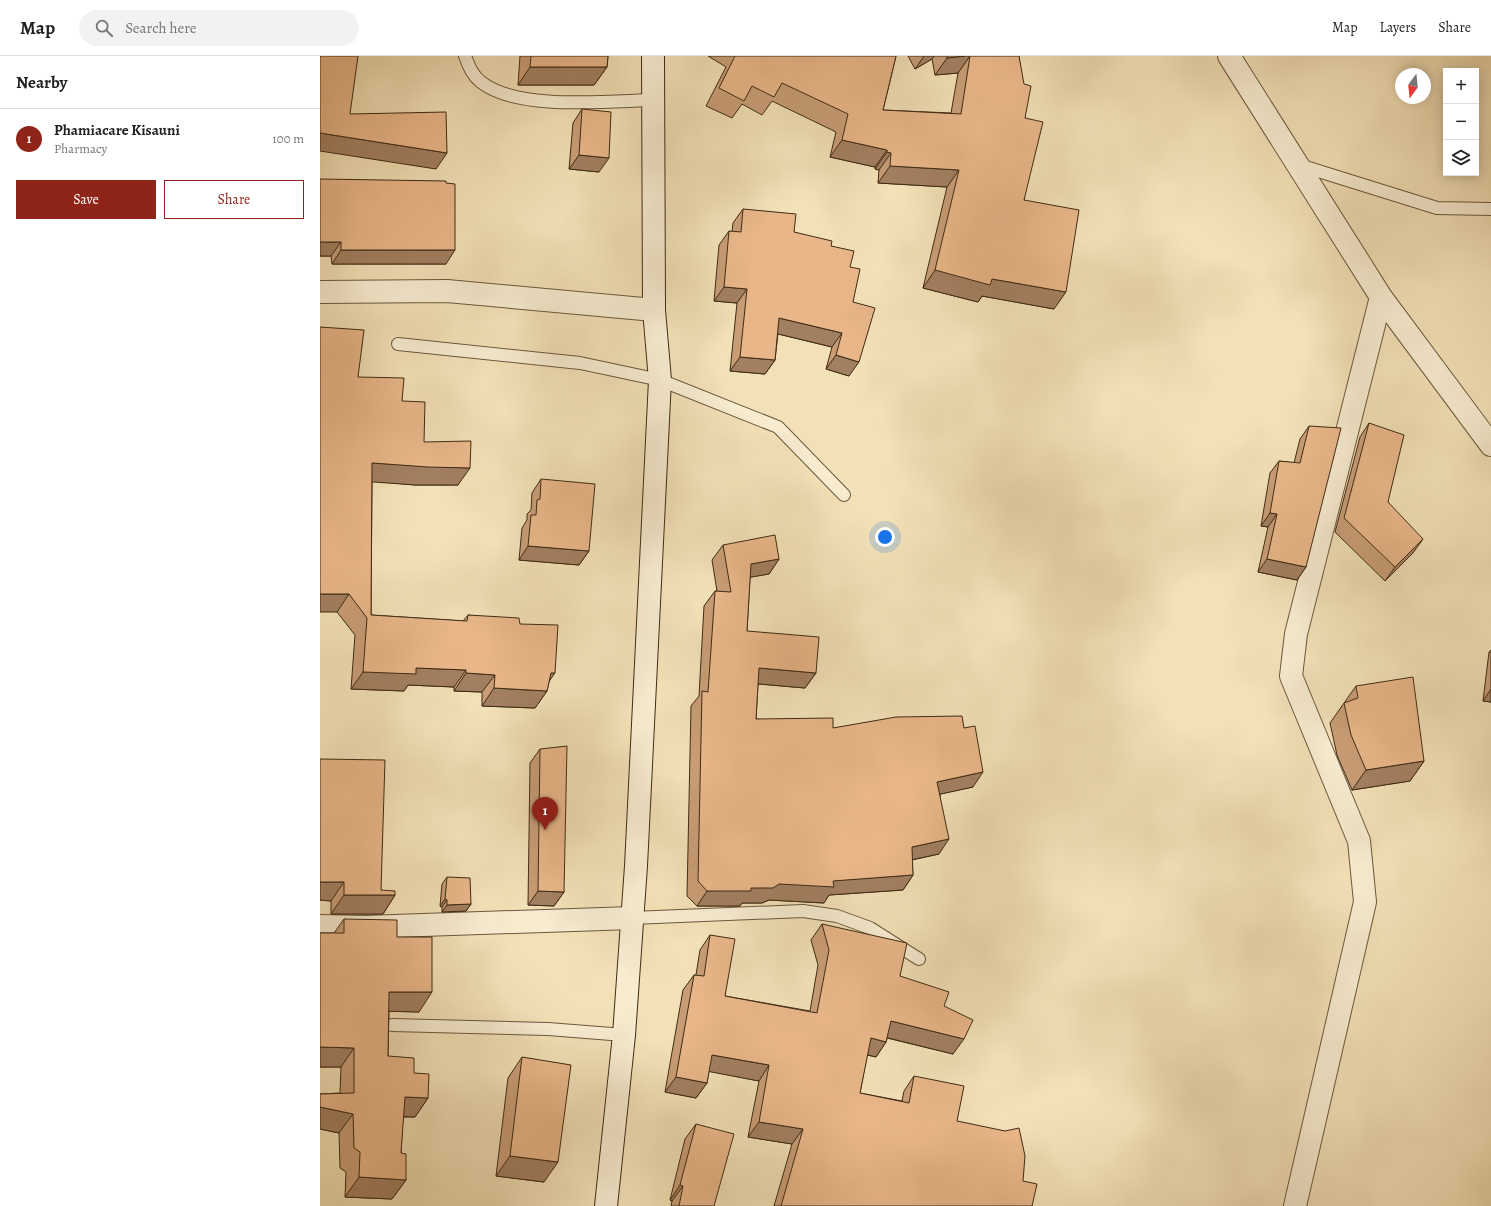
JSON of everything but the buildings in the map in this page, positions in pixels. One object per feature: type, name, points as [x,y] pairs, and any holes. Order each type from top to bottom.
[{"type":"street","points":[[606,1206],[624,1035],[636,866],[660,380],[654,310],[655,100],[653,56]]},
{"type":"street","points":[[1229,56],[1381,297],[1491,445]]},
{"type":"street","points":[[320,292],[447,291],[654,310]]},
{"type":"street","points":[[1295,1206],[1365,902],[1359,841],[1291,676],[1296,634],[1381,297]]},
{"type":"street","points":[[320,926],[365,927],[632,918]]},
{"type":"lane","points":[[465,56],[470,70],[481,82],[505,94],[550,102],[655,100]]},
{"type":"lane","points":[[1298,165],[1437,208],[1491,209]]},
{"type":"lane","points":[[398,344],[580,363],[660,380],[778,427],[844,495]]},
{"type":"lane","points":[[632,918],[803,911],[837,916],[870,928],[919,960]]},
{"type":"lane","points":[[392,1025],[548,1029],[624,1035]]},
{"type":"place","name":"Phamiacare Kisauni","points":[[545,830]]}]
